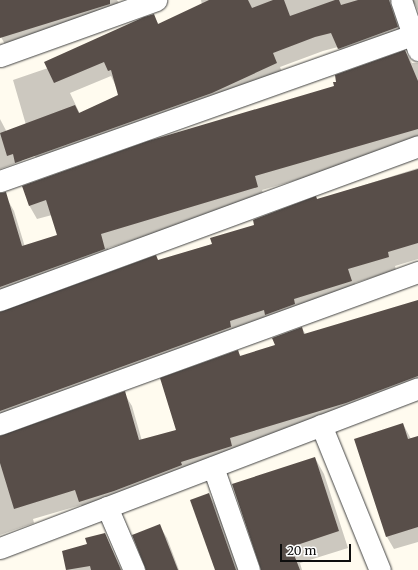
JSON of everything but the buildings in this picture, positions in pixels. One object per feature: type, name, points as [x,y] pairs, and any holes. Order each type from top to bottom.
[{"type":"street","points":[[0,56],[156,0]]},
{"type":"street","points":[[0,181],[415,42],[401,0]]},
{"type":"street","points":[[0,300],[418,146]]},
{"type":"street","points":[[0,424],[418,272]]},
{"type":"street","points":[[0,548],[418,388]]},
{"type":"street","points":[[321,425],[380,570]]},
{"type":"street","points":[[213,466],[249,570]]},
{"type":"street","points":[[107,508],[134,570]]}]
